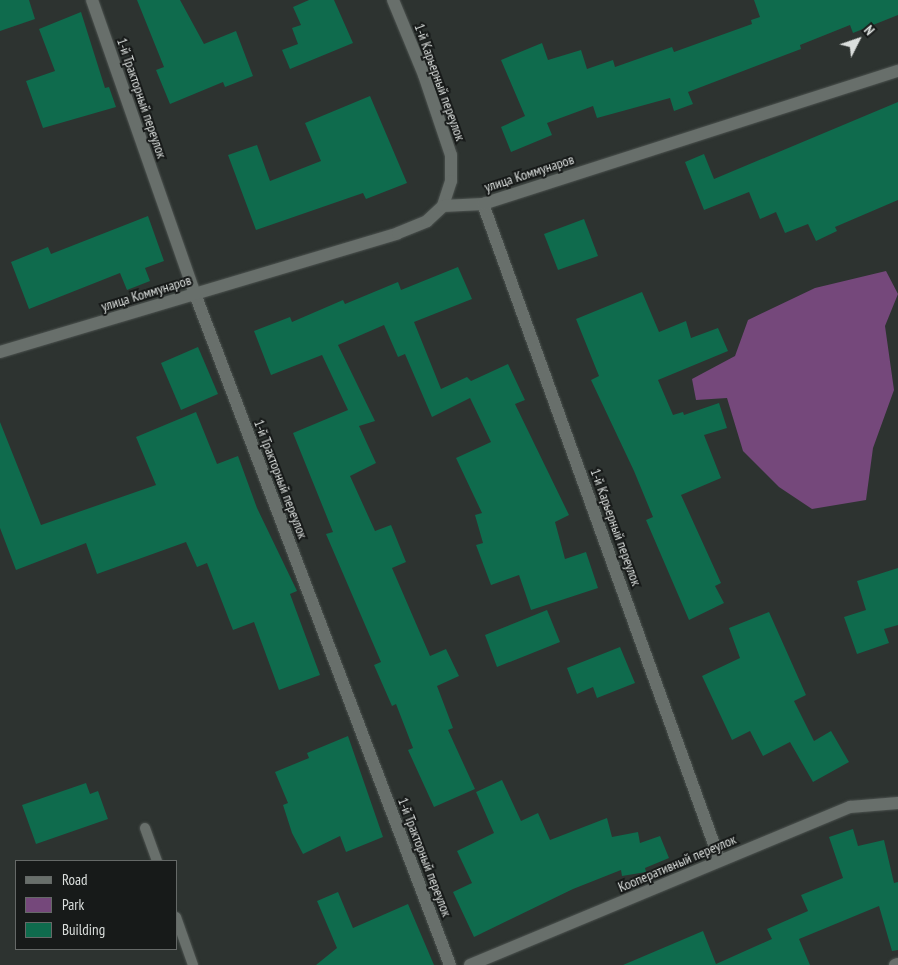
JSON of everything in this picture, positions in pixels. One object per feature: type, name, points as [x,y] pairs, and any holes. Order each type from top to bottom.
[{"type":"street","name":"1-й Тракторный переулок","points":[[92,0],[195,294],[450,965]]},
{"type":"street","name":"1-й Карьерный переулок","points":[[393,0],[424,75],[451,155],[451,181],[443,206]]},
{"type":"street","name":"улица Коммунаров","points":[[0,352],[398,233],[427,221],[443,206],[484,204],[898,71]]},
{"type":"street","name":"1-й Карьерный переулок","points":[[484,204],[720,861]]},
{"type":"street","name":"Кооперативный переулок","points":[[470,965],[850,807],[898,803]]},
{"type":"lane","points":[[145,828],[157,860]]},
{"type":"lane","points":[[178,923],[193,965]]},
{"type":"green space","points":[[886,271],[898,294],[885,326],[894,390],[873,448],[866,500],[812,509],[779,487],[743,451],[727,398],[696,400],[692,379],[735,356],[748,320],[815,288]]},
{"type":"building","points":[[0,0],[29,0],[35,19],[0,31]]},
{"type":"building","points":[[137,0],[180,0],[204,44],[236,31],[253,76],[225,87],[223,82],[170,104],[156,70],[164,67]]},
{"type":"building","points":[[309,0],[334,0],[353,43],[290,69],[282,50],[298,44],[292,28],[301,25],[293,7]]},
{"type":"building","points":[[754,0],[898,0],[898,15],[853,33],[850,25],[800,45],[801,49],[688,92],[693,104],[674,111],[670,98],[597,118],[593,106],[547,123],[552,135],[511,152],[501,127],[525,116],[501,60],[542,43],[548,60],[581,50],[587,69],[613,60],[615,67],[672,47],[674,52],[752,24],[751,20],[760,17]]},
{"type":"building","points":[[81,12],[105,88],[109,87],[116,107],[43,128],[26,81],[55,71],[39,29]]},
{"type":"building","points":[[370,96],[407,183],[366,199],[363,193],[256,230],[228,155],[257,145],[270,181],[321,161],[305,123]]},
{"type":"building","points":[[898,102],[898,200],[835,227],[837,231],[816,241],[808,224],[785,233],[776,212],[760,219],[749,192],[704,210],[685,162],[704,154],[714,179]]},
{"type":"building","points":[[148,216],[164,261],[145,268],[150,281],[127,290],[120,273],[29,309],[11,262],[48,247],[51,254]]},
{"type":"building","points":[[584,219],[598,256],[558,270],[544,234]]},
{"type":"building","points":[[458,267],[472,299],[414,322],[441,389],[467,377],[471,381],[508,364],[525,400],[515,404],[569,515],[555,522],[565,559],[586,552],[598,588],[531,610],[519,575],[491,585],[476,545],[483,543],[475,515],[482,513],[456,458],[491,442],[470,398],[432,417],[405,354],[398,357],[384,325],[338,345],[375,421],[359,426],[376,463],[350,476],[375,531],[391,525],[406,562],[392,568],[430,656],[446,649],[459,676],[437,686],[453,728],[448,730],[475,789],[434,807],[408,750],[413,748],[396,704],[392,706],[374,665],[381,662],[326,534],[333,532],[293,433],[348,410],[322,355],[271,375],[254,331],[290,317],[292,322],[343,300],[345,304],[398,282],[401,290]]},
{"type":"building","points":[[642,292],[659,332],[686,321],[691,338],[718,328],[728,351],[658,380],[673,415],[683,412],[684,415],[719,403],[727,428],[704,435],[721,478],[681,495],[721,583],[715,586],[724,603],[689,620],[646,520],[653,517],[634,471],[591,380],[599,376],[576,319]]},
{"type":"building","points":[[198,347],[218,394],[181,410],[161,363]]},
{"type":"building","points":[[196,412],[217,464],[238,456],[257,508],[297,591],[290,594],[320,675],[279,690],[254,622],[233,630],[207,563],[197,567],[186,542],[97,574],[86,543],[16,570],[0,528],[0,422],[41,525],[156,485],[136,437]]},
{"type":"building","points":[[898,568],[898,625],[884,629],[889,643],[857,654],[844,617],[866,610],[857,581]]},
{"type":"building","points":[[547,610],[560,642],[497,667],[485,635]]},
{"type":"building","points":[[769,612],[806,695],[794,701],[814,741],[831,731],[849,762],[813,782],[790,742],[763,756],[750,731],[732,740],[702,676],[740,658],[729,628]]},
{"type":"building","points":[[620,647],[635,683],[597,698],[593,687],[577,694],[567,668]]},
{"type":"building","points":[[348,736],[383,837],[346,852],[340,836],[303,854],[292,833],[283,805],[288,803],[275,772],[309,758],[307,753]]},
{"type":"building","points":[[502,780],[521,821],[538,813],[550,840],[607,818],[612,837],[638,832],[640,843],[660,836],[669,858],[645,868],[646,872],[622,876],[621,870],[573,889],[474,937],[453,892],[472,883],[457,851],[494,833],[476,792]]},
{"type":"building","points":[[86,783],[90,794],[98,791],[108,819],[36,844],[22,805]]},
{"type":"building","points":[[853,829],[858,846],[884,840],[894,883],[898,882],[898,950],[892,951],[879,906],[799,939],[810,965],[623,965],[703,931],[716,964],[772,939],[767,929],[808,911],[801,895],[843,878],[829,837]]},
{"type":"building","points":[[338,892],[353,928],[408,904],[434,965],[316,965],[337,948],[317,901]]}]
